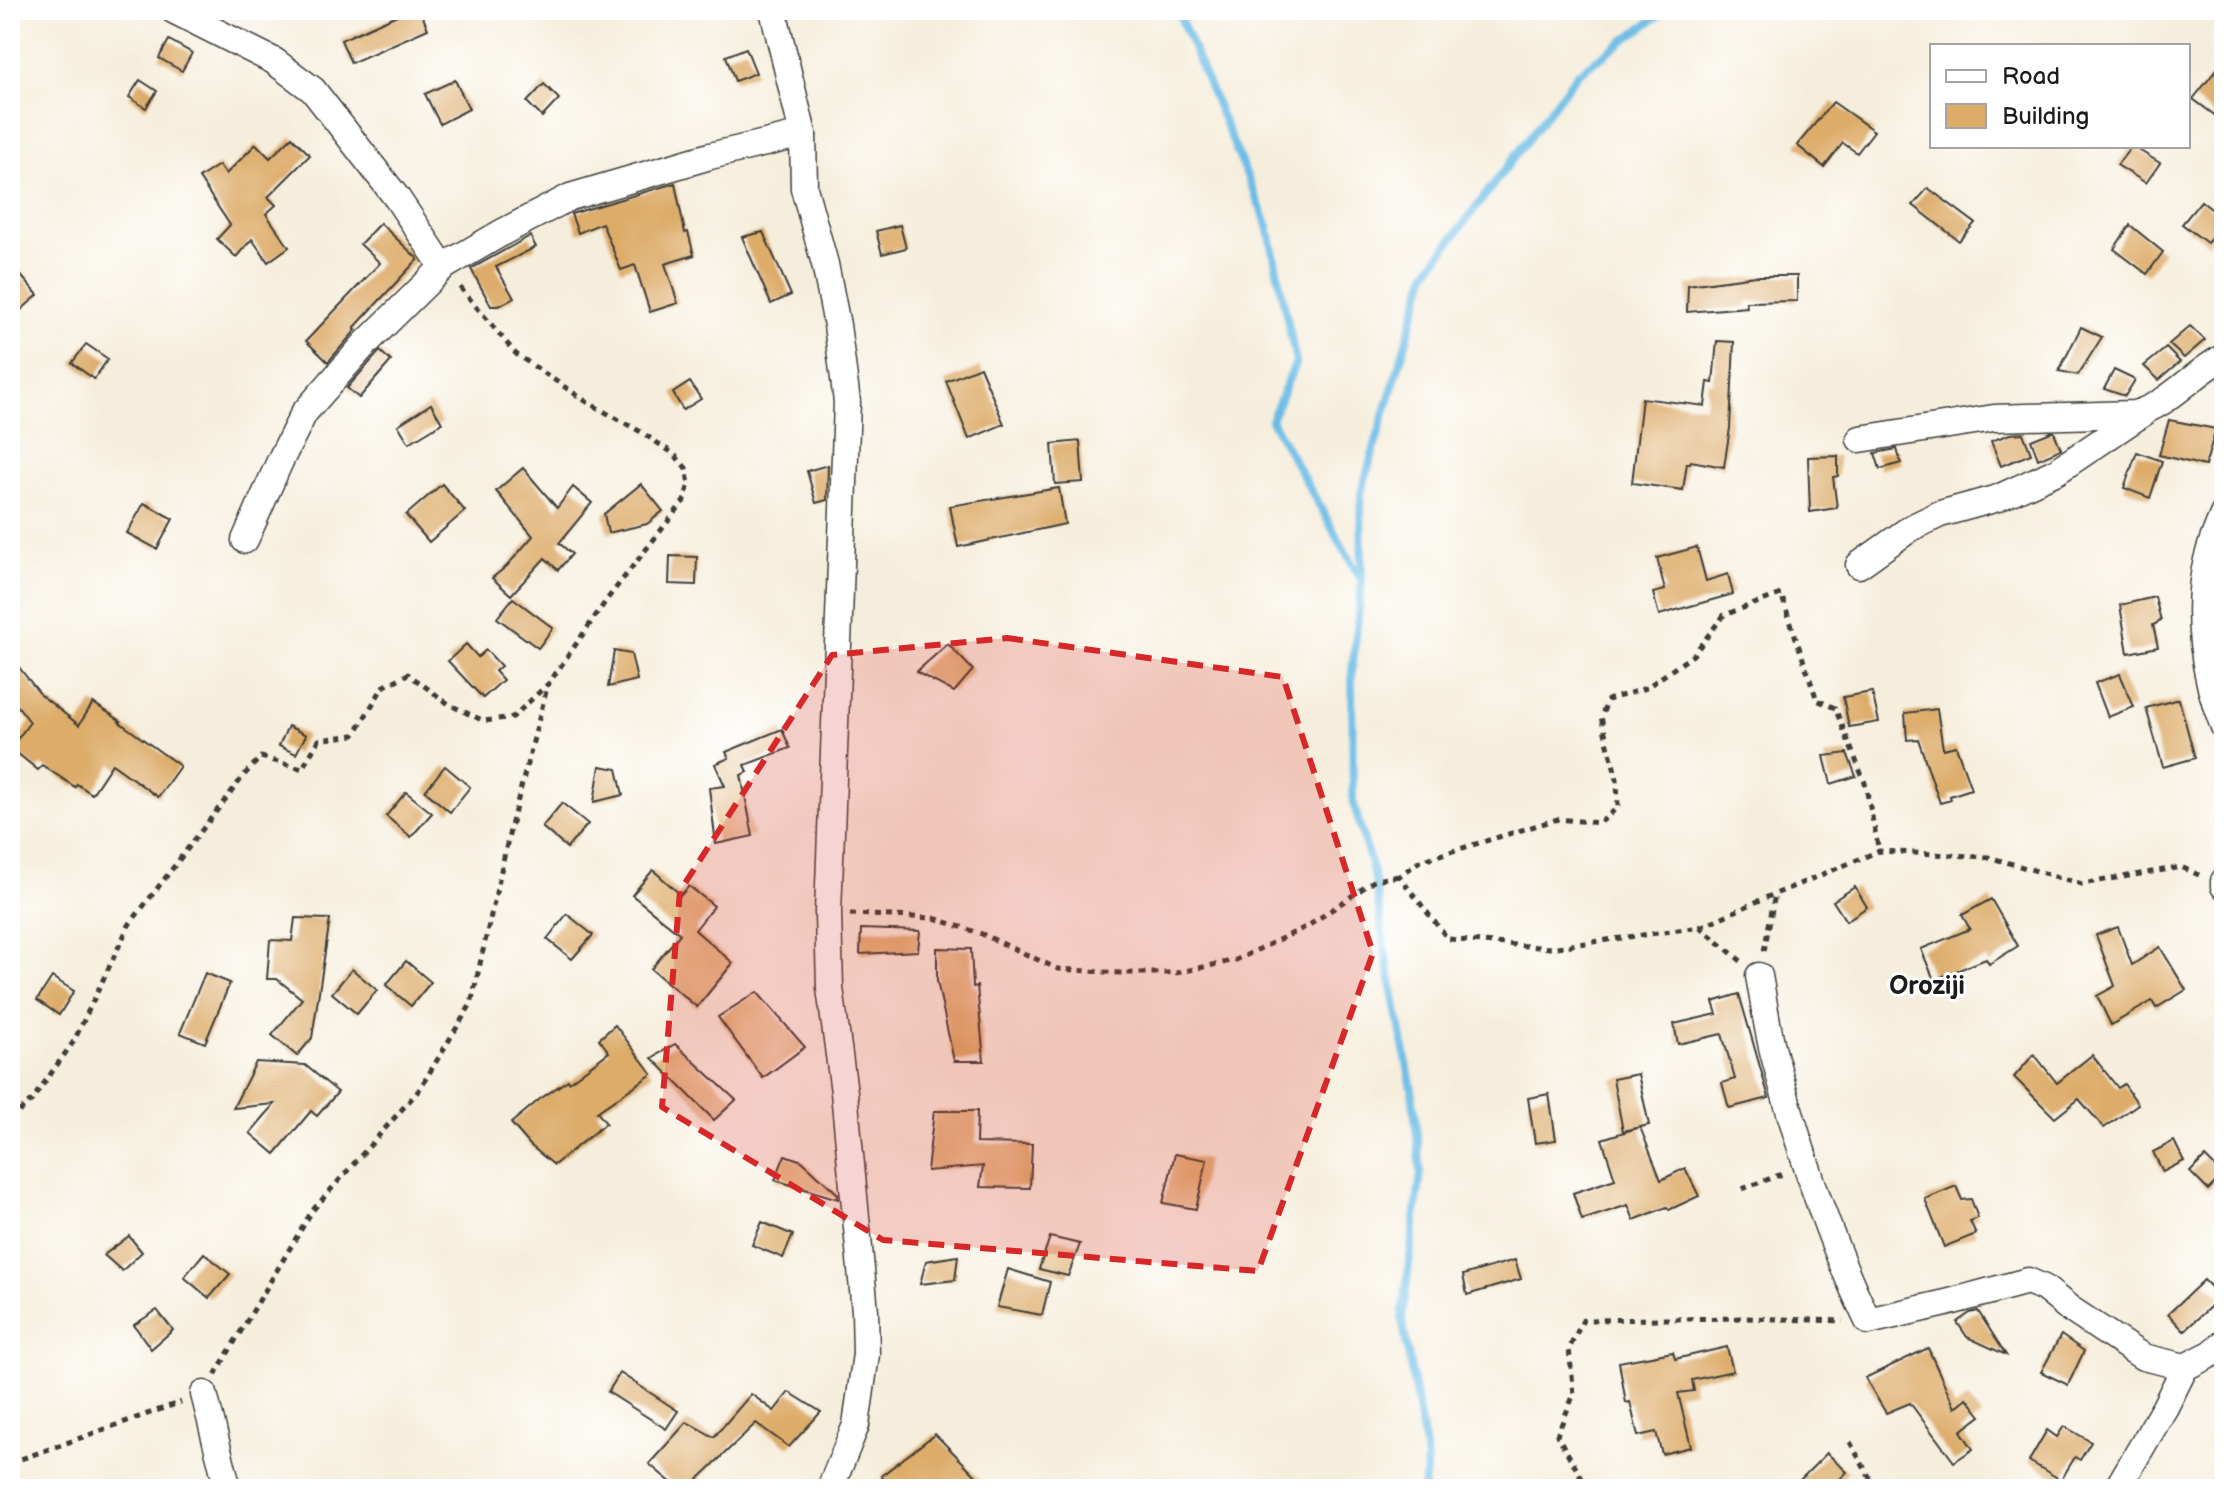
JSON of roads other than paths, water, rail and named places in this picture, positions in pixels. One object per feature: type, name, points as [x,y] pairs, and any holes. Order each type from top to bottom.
[{"type":"street","points":[[173,10],[274,61],[313,90],[397,198],[443,267]]},
{"type":"street","points":[[773,10],[803,134],[804,188],[825,264],[847,402],[828,913],[830,988],[844,1092],[865,1311],[866,1354],[856,1425],[830,1489]]},
{"type":"street","points":[[245,540],[304,413],[364,345],[443,267],[570,197],[710,156],[803,134]]},
{"type":"street","points":[[1859,565],[1911,528],[1940,514],[1998,498],[2057,471],[2160,404],[2199,372],[2224,357]]},
{"type":"street","points":[[1860,439],[1994,418],[2120,416],[2146,411]]},
{"type":"street","points":[[2224,513],[2206,561],[2202,621],[2207,670],[2224,727]]},
{"type":"street","points":[[1759,976],[1773,1052],[1805,1166],[1868,1321],[2028,1281],[2044,1288],[2143,1357],[2185,1367]]},
{"type":"street","points":[[2117,1489],[2185,1367],[2211,1354],[2224,1343]]},
{"type":"street","points":[[204,1394],[228,1489]]},
{"type":"waterway","points":[[1177,10],[1268,226],[1296,362],[1271,420],[1362,581],[1352,672],[1353,801],[1375,880],[1384,946],[1412,1089],[1421,1172],[1402,1319],[1427,1459],[1424,1489]]},
{"type":"waterway","points":[[1362,579],[1361,493],[1427,272],[1578,73],[1667,10]]},
{"type":"district","name":"Oroziji","points":[[1927,986]]}]
